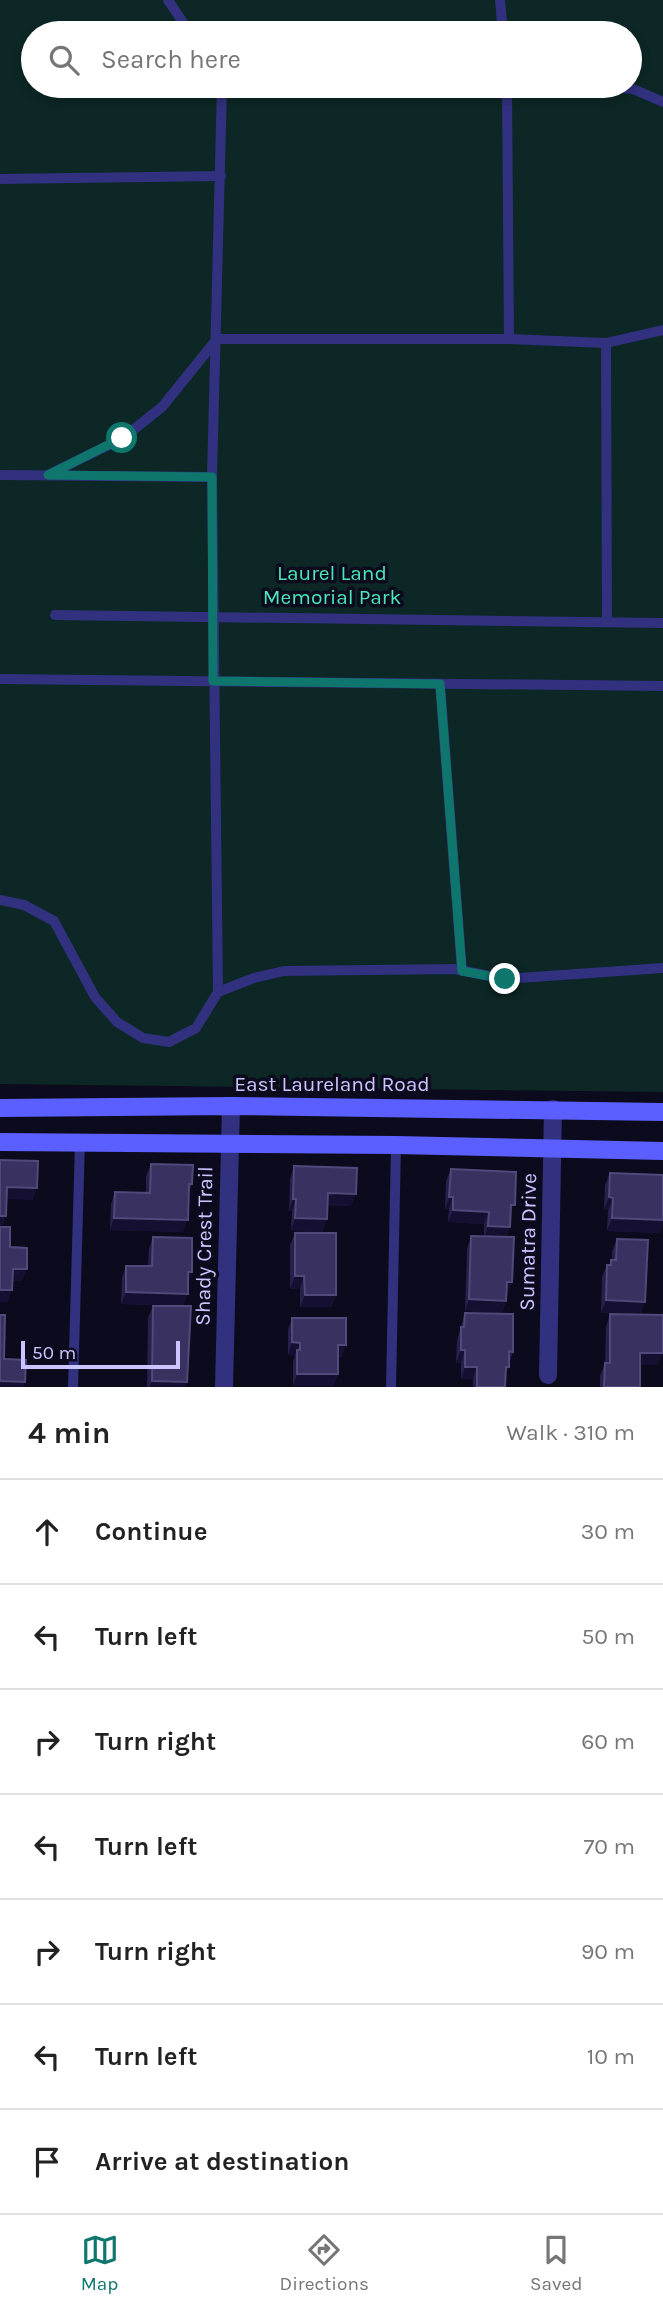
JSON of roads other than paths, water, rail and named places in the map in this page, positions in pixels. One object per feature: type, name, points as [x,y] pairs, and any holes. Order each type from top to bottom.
[{"type":"main road","name":"East Laureland Road","points":[[0,1108],[231,1106],[663,1112]]},
{"type":"main road","points":[[0,1142],[396,1145],[663,1152]]},
{"type":"street","name":"Shady Crest Trail","points":[[224,1387],[231,1106]]},
{"type":"street","name":"Sumatra Drive","points":[[548,1376],[553,1110]]},
{"type":"lane","points":[[168,0],[182,21]]},
{"type":"lane","points":[[500,0],[502,21]]},
{"type":"lane","points":[[642,93],[663,102]]},
{"type":"lane","points":[[0,900],[24,905],[54,921],[95,997],[117,1022],[143,1038],[169,1042],[196,1028],[218,992],[212,477],[222,98]]},
{"type":"lane","points":[[507,98],[509,339]]},
{"type":"lane","points":[[0,179],[221,176]]},
{"type":"lane","points":[[217,339],[509,339],[606,343],[663,330]]},
{"type":"lane","points":[[48,475],[122,438],[162,407],[217,339]]},
{"type":"lane","points":[[606,343],[607,622]]},
{"type":"lane","points":[[0,475],[212,477]]},
{"type":"lane","points":[[55,615],[663,623]]},
{"type":"lane","points":[[0,679],[663,686]]},
{"type":"lane","points":[[440,684],[462,971]]},
{"type":"lane","points":[[218,992],[254,978],[284,971],[462,971],[505,979],[663,968]]},
{"type":"lane","points":[[73,1387],[80,1142]]},
{"type":"lane","points":[[391,1387],[396,1145]]},
{"type":"park label","name":"Laurel Land Memorial Park","points":[[332,585]]}]
